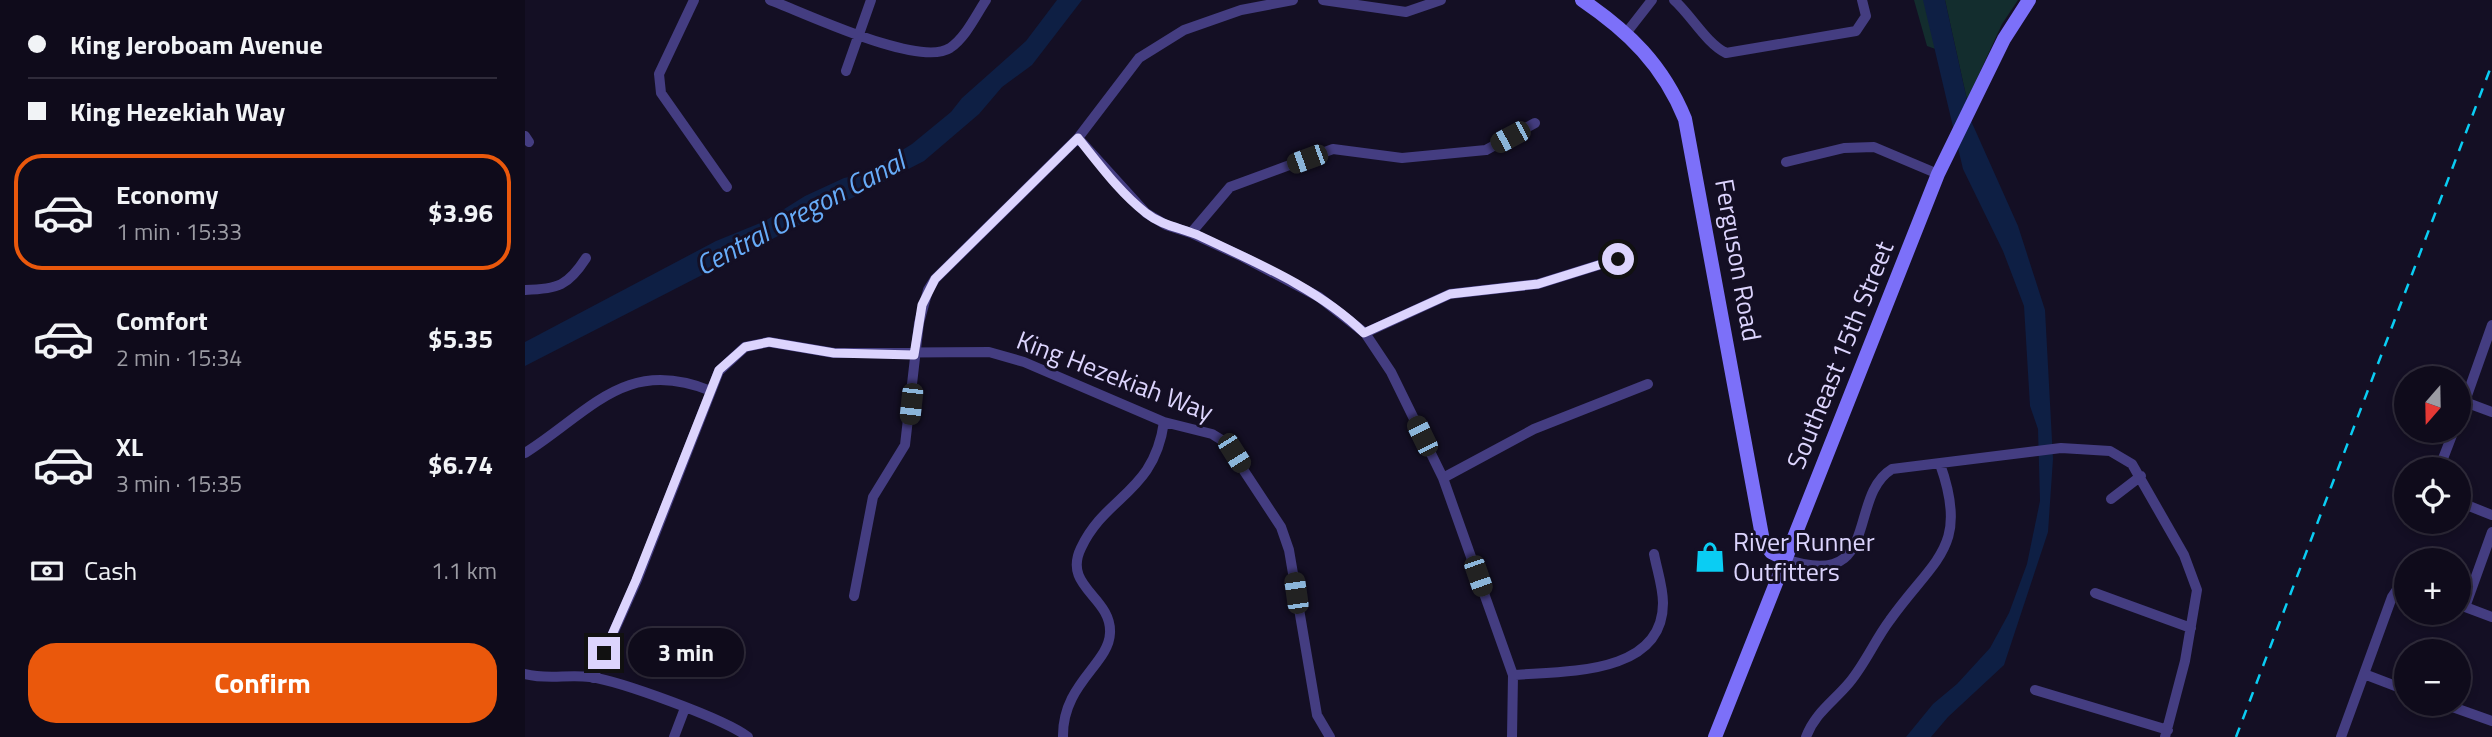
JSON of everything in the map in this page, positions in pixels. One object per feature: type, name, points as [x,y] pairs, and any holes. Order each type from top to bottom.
[{"type":"main road","name":"Ferguson Road","points":[[1582,0],[1627,32],[1661,72],[1685,119],[1763,541],[1771,552],[1785,559]]},
{"type":"main road","name":"Southeast 15th Street","points":[[1715,737],[1938,174],[2004,39],[2029,0]]},
{"type":"street","points":[[694,0],[659,75],[661,93],[727,187]]},
{"type":"street","points":[[770,0],[903,51],[932,53],[949,48],[961,37],[986,0]]},
{"type":"street","points":[[846,71],[871,0]]},
{"type":"street","points":[[854,596],[873,497],[905,445],[922,305],[935,279],[1078,138],[1139,58],[1184,30],[1241,10],[1293,0]]},
{"type":"street","points":[[1323,0],[1406,12],[1441,0]]},
{"type":"street","points":[[1627,32],[1652,0]]},
{"type":"street","points":[[1674,0],[1691,15],[1719,49],[1726,53],[1856,31],[1866,16],[1862,0]]},
{"type":"street","points":[[1191,233],[1230,187],[1333,149],[1402,158],[1486,150],[1535,123]]},
{"type":"street","points":[[1078,138],[1146,213],[1319,297],[1364,333],[1391,372],[1443,478],[1513,675],[1512,737]]},
{"type":"street","points":[[1786,162],[1844,148],[1874,147],[1938,174]]},
{"type":"street","points":[[525,290],[554,288],[573,279],[586,258]]},
{"type":"street","points":[[1364,333],[1450,294],[1538,284],[1618,259]]},
{"type":"street","points":[[2471,385],[2492,325]]},
{"type":"street","name":"King Hezekiah Way","points":[[593,678],[636,580],[719,370],[731,357],[745,347],[769,342],[834,353],[914,355],[989,352],[1024,362],[1164,422],[1212,434],[1225,442],[1281,527],[1289,550],[1317,715],[1330,737]]},
{"type":"street","points":[[525,453],[619,387],[640,380],[673,379],[711,391]]},
{"type":"street","points":[[1443,478],[1534,429],[1648,384]]},
{"type":"street","points":[[2471,404],[2492,412]]},
{"type":"street","points":[[1063,737],[1068,704],[1107,647],[1110,633],[1104,608],[1082,587],[1076,567],[1080,551],[1090,532],[1146,475],[1161,443],[1164,422]]},
{"type":"street","points":[[1785,559],[1800,564],[1825,564],[1846,556],[1861,534],[1872,493],[1881,475],[1892,469],[2035,450],[2094,448],[2110,451],[2133,464],[2141,476],[2158,514],[2193,572],[2197,590],[2192,628],[2167,733],[2035,690]]},
{"type":"street","points":[[1806,737],[1820,711],[1851,680],[1890,620],[1943,551],[1951,526],[1952,497],[1940,464]]},
{"type":"street","points":[[2111,499],[2141,476]]},
{"type":"street","points":[[2471,507],[2492,515]]},
{"type":"street","points":[[2471,584],[2492,532]]},
{"type":"street","points":[[1513,675],[1602,669],[1618,663],[1647,642],[1657,629],[1663,601],[1654,554]]},
{"type":"street","points":[[2095,593],[2192,628]]},
{"type":"street","points":[[2341,737],[2394,595]]},
{"type":"street","points":[[2471,609],[2492,617]]},
{"type":"street","points":[[525,674],[543,678],[593,678],[685,708],[748,737]]},
{"type":"street","points":[[2364,674],[2394,685]]},
{"type":"street","points":[[674,737],[685,708]]},
{"type":"street","points":[[2471,714],[2492,722]]},
{"type":"green space","points":[[1914,0],[1934,0],[1947,53],[1927,46]]},
{"type":"green space","points":[[1945,0],[2018,0],[2002,24],[1967,100]]},
{"type":"water","name":"Central Oregon Canal","points":[[1057,0],[1082,0],[1032,65],[1002,87],[979,114],[924,161],[525,366],[525,342],[716,241],[765,221],[805,196],[844,178],[864,174],[912,144],[951,112],[962,98],[1026,41]]},
{"type":"water","points":[[1923,0],[1945,0],[1972,123],[2018,226],[2045,310],[2053,459],[2048,532],[2004,665],[1948,717],[1931,737],[1906,737],[1933,704],[1957,684],[1990,648],[2009,613],[2027,564],[2040,501],[2038,429],[2030,406],[2024,306],[2003,251],[1963,169]]},
{"type":"railway","points":[[2236,737],[2492,64]]},
{"type":"place","name":"River Runner Outfitters","points":[[1710,557]]},
{"type":"route","points":[[604,653],[636,580],[719,370],[745,347],[769,342],[834,353],[914,355],[922,305],[935,279],[1078,138],[1146,213],[1166,225],[1191,233],[1243,257],[1319,297],[1364,333],[1450,294],[1538,284],[1618,259]]}]
